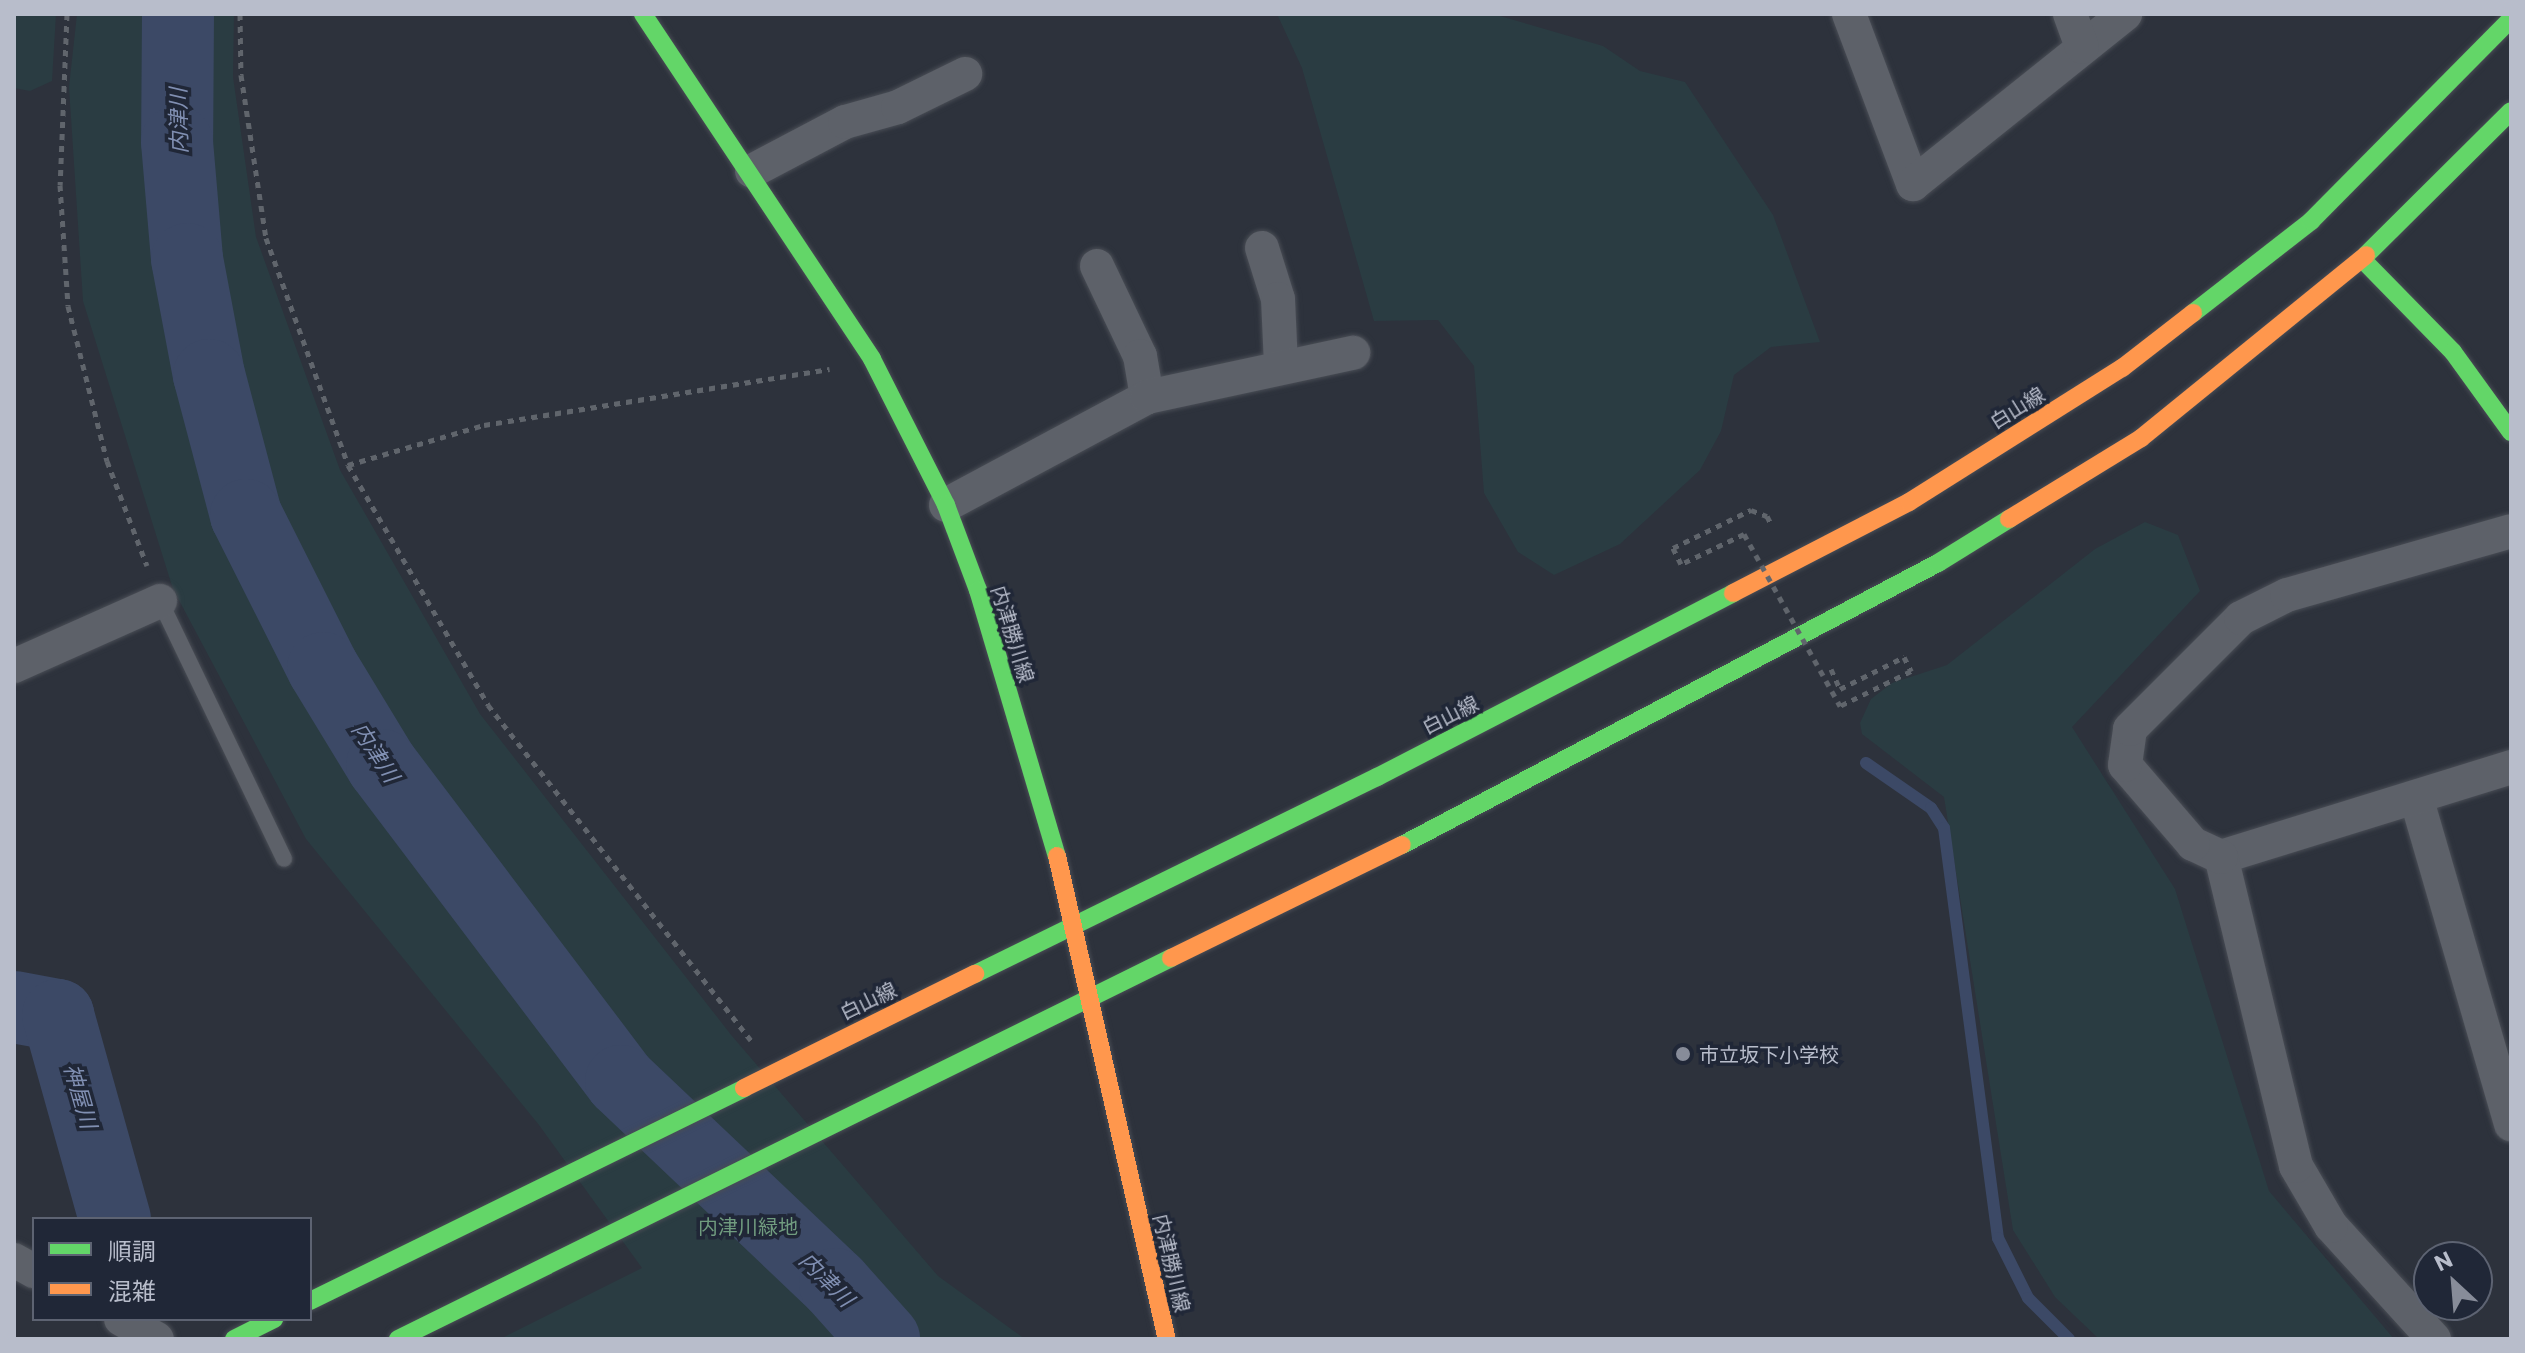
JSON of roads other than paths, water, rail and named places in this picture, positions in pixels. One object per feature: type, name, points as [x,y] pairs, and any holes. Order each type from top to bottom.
[{"type":"street","name":"内津勝川線","points":[[643,14],[752,171],[872,359],[946,505],[982,605],[1055,847],[1167,1339]]},
{"type":"street","points":[[1849,14],[1913,184],[2125,14]]},
{"type":"street","points":[[2070,14],[2082,47]]},
{"type":"street","name":"白山線","points":[[312,1300],[1377,777],[1909,502],[2095,385],[2311,221],[2511,19]]},
{"type":"street","points":[[752,171],[845,122],[898,107],[965,74]]},
{"type":"street","points":[[398,1339],[1417,836],[1938,563],[2141,438],[2362,259],[2511,111]]},
{"type":"street","points":[[1262,248],[1278,299],[1281,365]]},
{"type":"street","points":[[2362,259],[2453,352],[2511,432]]},
{"type":"street","points":[[1097,266],[1140,356],[1147,397]]},
{"type":"street","points":[[946,505],[1147,397],[1281,365],[1353,353]]},
{"type":"street","points":[[2511,531],[2287,595],[2241,618],[2130,729],[2125,765],[2193,844],[2221,857],[2511,767]]},
{"type":"street","points":[[14,666],[160,601]]},
{"type":"street","points":[[2416,797],[2511,1125]]},
{"type":"street","points":[[2221,857],[2296,1166],[2331,1226],[2434,1339]]},
{"type":"street","points":[[14,1260],[32,1270]]},
{"type":"street","points":[[125,1321],[157,1339]]},
{"type":"street","points":[[234,1339],[270,1321]]},
{"type":"lane","points":[[160,601],[284,859]]},
{"type":"waterway","name":"内津川","points":[[178,14],[177,142],[187,259],[209,375],[246,515],[323,668],[382,765],[621,1081],[835,1284],[884,1339]]},
{"type":"waterway","points":[[1866,763],[1931,808],[1944,828],[1998,1238],[2028,1298],[2069,1339]]},
{"type":"waterway","name":"神屋川","points":[[14,1007],[58,1015],[114,1217]]},
{"type":"place","name":"市立坂下小学校","points":[[1683,1054]]},
{"type":"park label","name":"内津川緑地","points":[[748,1226]]}]
